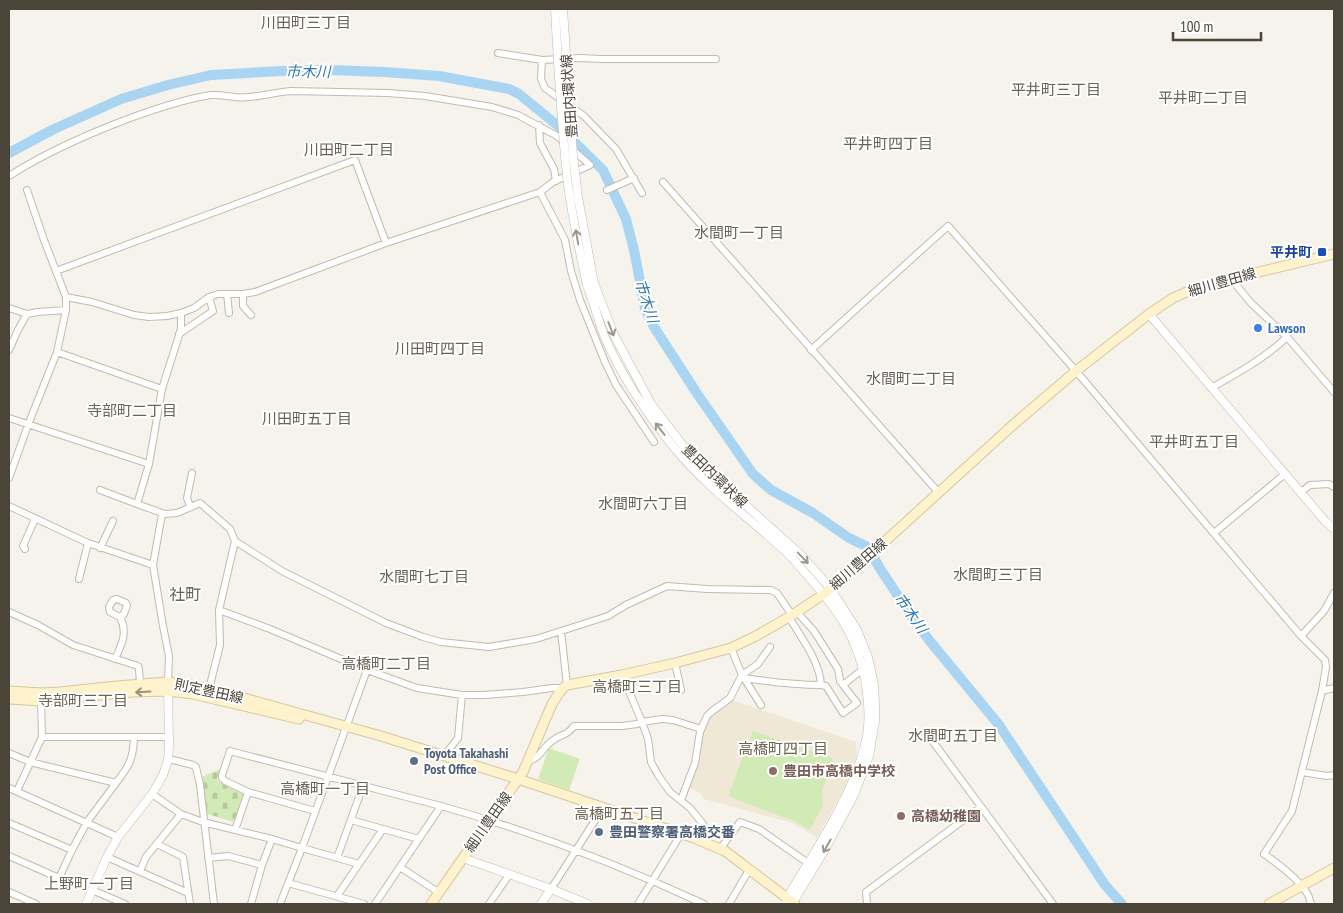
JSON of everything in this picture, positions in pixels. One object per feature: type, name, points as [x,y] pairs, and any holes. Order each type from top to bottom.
[{"type":"main road","name":"細川豊田線","points":[[431,904],[523,772],[552,704],[565,687],[675,663],[730,648],[756,636],[793,615],[827,591],[1076,371],[1149,314],[1173,298],[1191,290],[1231,279],[1334,254]]},
{"type":"main road","name":"則定豊田線","points":[[9,691],[42,693],[140,684],[209,689],[381,736],[518,779],[694,838],[720,850],[791,903]]},
{"type":"main road","name":"則定豊田線","points":[[9,699],[41,701],[168,687],[315,723],[346,727]]},
{"type":"main road","points":[[1269,904],[1334,868]]},
{"type":"street","name":"豊田内環状線","points":[[555,9],[567,178],[578,247],[591,284],[604,335],[623,374],[646,410],[677,451],[710,486],[786,552],[827,591],[857,630],[868,657],[874,685],[875,703],[875,721],[870,756],[854,795],[824,851],[791,903]]},
{"type":"street","name":"豊田内環状線","points":[[563,9],[572,146],[591,284]]},
{"type":"street","points":[[498,53],[542,60],[580,58],[716,59]]},
{"type":"street","points":[[542,60],[542,79],[545,88],[584,116],[610,142],[642,193]]},
{"type":"street","points":[[9,176],[45,155],[110,125],[165,106],[211,95],[247,98],[277,92],[307,91],[425,96],[492,107],[518,115],[539,125],[557,136],[590,165],[553,182],[540,192],[386,243],[270,287],[243,294],[218,294],[209,297],[182,314],[149,317],[134,315],[92,302],[66,297]]},
{"type":"street","points":[[539,125],[540,143],[554,169],[556,181]]},
{"type":"street","points":[[56,271],[355,160],[386,243]]},
{"type":"street","points":[[607,190],[634,178]]},
{"type":"street","points":[[663,182],[939,493]]},
{"type":"street","points":[[9,478],[28,424],[58,352],[66,310],[66,297],[26,190]]},
{"type":"street","points":[[540,192],[565,240],[571,271],[580,300],[605,362],[616,385],[654,442]]},
{"type":"street","points":[[811,350],[948,226],[1076,371],[1301,636],[1324,660],[1326,667],[1322,691],[1291,814],[1264,854],[1283,868],[1306,892],[1311,904]]},
{"type":"street","points":[[1231,279],[1250,303],[1287,337],[1334,392]]},
{"type":"street","points":[[227,294],[229,313]]},
{"type":"street","points":[[243,294],[243,306],[251,315]]},
{"type":"street","points":[[179,334],[213,311],[209,297]]},
{"type":"street","points":[[9,308],[27,314],[66,310]]},
{"type":"street","points":[[9,350],[27,314]]},
{"type":"street","points":[[137,504],[149,464],[162,389],[181,329],[182,314]]},
{"type":"street","points":[[1149,314],[1210,388],[1334,529]]},
{"type":"street","points":[[1210,388],[1274,350],[1287,337]]},
{"type":"street","points":[[58,352],[162,389]]},
{"type":"street","points":[[9,418],[149,464]]},
{"type":"street","points":[[190,506],[186,498],[192,473]]},
{"type":"street","points":[[1214,532],[1285,474]]},
{"type":"street","points":[[1301,492],[1310,485],[1329,484],[1334,487]]},
{"type":"street","points":[[100,490],[162,514],[177,513],[200,503],[230,529],[235,541],[219,610],[220,645],[209,689]]},
{"type":"street","points":[[9,506],[100,548],[154,565]]},
{"type":"street","points":[[86,904],[118,837],[152,794],[160,781],[168,760],[169,656],[154,565],[162,514]]},
{"type":"street","points":[[25,549],[23,546],[35,519]]},
{"type":"street","points":[[100,548],[113,521]]},
{"type":"street","points":[[235,541],[282,570],[386,623],[441,642],[471,646],[489,647],[528,641],[562,632],[608,616],[634,600],[667,586],[771,590],[777,593],[793,615],[814,659],[820,674],[821,685]]},
{"type":"street","points":[[79,579],[88,543]]},
{"type":"street","name":"豊田内環状線","points":[[791,903],[808,863],[848,793],[867,734],[868,692],[863,669],[850,632],[838,614],[827,591]]},
{"type":"street","points":[[1301,636],[1324,611],[1334,593]]},
{"type":"street","points":[[219,610],[270,629],[367,670],[417,688],[462,695],[484,695],[565,687],[562,632]]},
{"type":"street","points":[[9,612],[73,645],[138,666],[140,684]]},
{"type":"street","points":[[743,676],[772,683],[826,686],[843,713],[857,703],[840,681],[838,669],[814,631],[793,615]]},
{"type":"street","points":[[115,659],[124,636],[124,628],[120,616]]},
{"type":"street","points":[[681,800],[694,763],[701,730],[710,712],[731,697],[738,680],[758,664],[770,647]]},
{"type":"street","points":[[730,648],[743,676],[760,705]]},
{"type":"street","points":[[675,663],[681,690]]},
{"type":"street","points":[[843,685],[863,669]]},
{"type":"street","points":[[280,904],[367,670]]},
{"type":"street","points":[[622,675],[642,722],[648,741],[651,762],[658,775],[670,792],[690,808],[703,824],[694,838]]},
{"type":"street","points":[[1322,691],[1334,688]]},
{"type":"street","points":[[444,756],[458,738],[462,695]]},
{"type":"street","points":[[17,791],[42,737],[41,701]]},
{"type":"street","points":[[528,760],[535,759],[553,740],[568,733],[574,726],[622,726],[662,719],[673,720],[701,730]]},
{"type":"street","points":[[42,737],[169,737]]},
{"type":"street","points":[[9,856],[59,878],[87,822],[129,766],[134,752],[134,738]]},
{"type":"street","points":[[931,739],[1052,904]]},
{"type":"street","points":[[315,811],[248,792],[222,778],[230,751],[490,820],[652,880],[704,904]]},
{"type":"street","points":[[9,753],[30,762],[116,783]]},
{"type":"street","points":[[168,760],[196,767],[200,785],[214,904]]},
{"type":"street","points":[[1302,772],[1327,776],[1334,775]]},
{"type":"street","points":[[337,858],[363,786]]},
{"type":"street","points":[[9,788],[118,837]]},
{"type":"street","points":[[235,830],[248,792]]},
{"type":"street","points":[[152,794],[181,814],[203,822],[272,839],[359,864]]},
{"type":"street","points":[[374,904],[441,806]]},
{"type":"street","points":[[867,904],[866,892],[981,807]]},
{"type":"street","points":[[541,904],[603,808]]},
{"type":"street","points":[[140,871],[144,859],[181,814]]},
{"type":"street","points":[[352,820],[419,839]]},
{"type":"street","points":[[9,822],[72,850]]},
{"type":"street","points":[[720,850],[740,822],[759,830],[808,863]]},
{"type":"street","points":[[337,896],[382,829]]},
{"type":"street","points":[[638,904],[681,834]]},
{"type":"street","points":[[250,904],[272,839]]},
{"type":"street","points":[[157,844],[183,857],[190,904]]},
{"type":"street","points":[[208,858],[228,856],[262,865]]},
{"type":"street","points":[[107,857],[188,894]]},
{"type":"street","points":[[462,858],[588,904]]},
{"type":"street","points":[[400,867],[435,890],[438,894]]},
{"type":"street","points":[[729,904],[748,870]]},
{"type":"street","points":[[490,904],[509,875]]},
{"type":"street","points":[[288,883],[364,904]]},
{"type":"street","points":[[92,890],[125,904]]},
{"type":"street","points":[[9,892],[36,904]]},
{"type":"shaded area","name":"豊田市高橋中学校","points":[[729,699],[856,742],[857,753],[850,778],[817,838],[792,823],[704,799],[700,793],[687,786],[696,764],[703,738],[704,725],[714,709]]},
{"type":"green space","points":[[753,731],[832,758],[835,763],[822,789],[823,805],[810,830],[794,821],[728,796]]},
{"type":"green space","points":[[549,748],[580,759],[569,790],[538,779]]},
{"type":"green space","points":[[221,769],[217,779],[219,782],[245,795],[233,822],[205,813],[201,777]]},
{"type":"waterway","name":"市木川","points":[[9,153],[52,130],[121,99],[211,75],[332,70],[384,72],[439,76],[509,89],[519,94],[557,125],[603,170],[626,219],[645,308],[654,327],[753,474],[771,490],[813,513],[849,538],[868,547],[914,620],[999,725],[1105,885],[1122,904]]},
{"type":"place","name":"平井町","points":[[1322,252]]},
{"type":"place","name":"Lawson","points":[[1258,328]]},
{"type":"place","name":"Toyota Takahashi Post Office","points":[[414,761]]},
{"type":"place","name":"豊田市高橋中学校","points":[[773,771]]},
{"type":"place","name":"高橋幼稚園","points":[[901,816]]},
{"type":"place","name":"豊田警察署高橋交番","points":[[599,832]]},
{"type":"district","name":"川田町三丁目","points":[[306,22]]},
{"type":"district","name":"平井町三丁目","points":[[1056,89]]},
{"type":"district","name":"平井町二丁目","points":[[1203,97]]},
{"type":"district","name":"平井町四丁目","points":[[888,143]]},
{"type":"district","name":"川田町二丁目","points":[[349,149]]},
{"type":"district","name":"水間町一丁目","points":[[739,232]]},
{"type":"district","name":"川田町四丁目","points":[[440,348]]},
{"type":"district","name":"水間町二丁目","points":[[911,378]]},
{"type":"district","name":"寺部町二丁目","points":[[132,410]]},
{"type":"district","name":"川田町五丁目","points":[[307,418]]},
{"type":"district","name":"平井町五丁目","points":[[1194,441]]},
{"type":"district","name":"水間町六丁目","points":[[643,503]]},
{"type":"district","name":"水間町三丁目","points":[[998,574]]},
{"type":"district","name":"水間町七丁目","points":[[424,576]]},
{"type":"district","name":"社町","points":[[185,594]]},
{"type":"district","name":"高橋町二丁目","points":[[386,663]]},
{"type":"district","name":"高橋町三丁目","points":[[637,686]]},
{"type":"district","name":"寺部町三丁目","points":[[83,700]]},
{"type":"district","name":"水間町五丁目","points":[[953,735]]},
{"type":"district","name":"高橋町四丁目","points":[[783,748]]},
{"type":"district","name":"高橋町一丁目","points":[[325,788]]},
{"type":"district","name":"高橋町五丁目","points":[[619,813]]},
{"type":"district","name":"上野町一丁目","points":[[89,883]]}]
